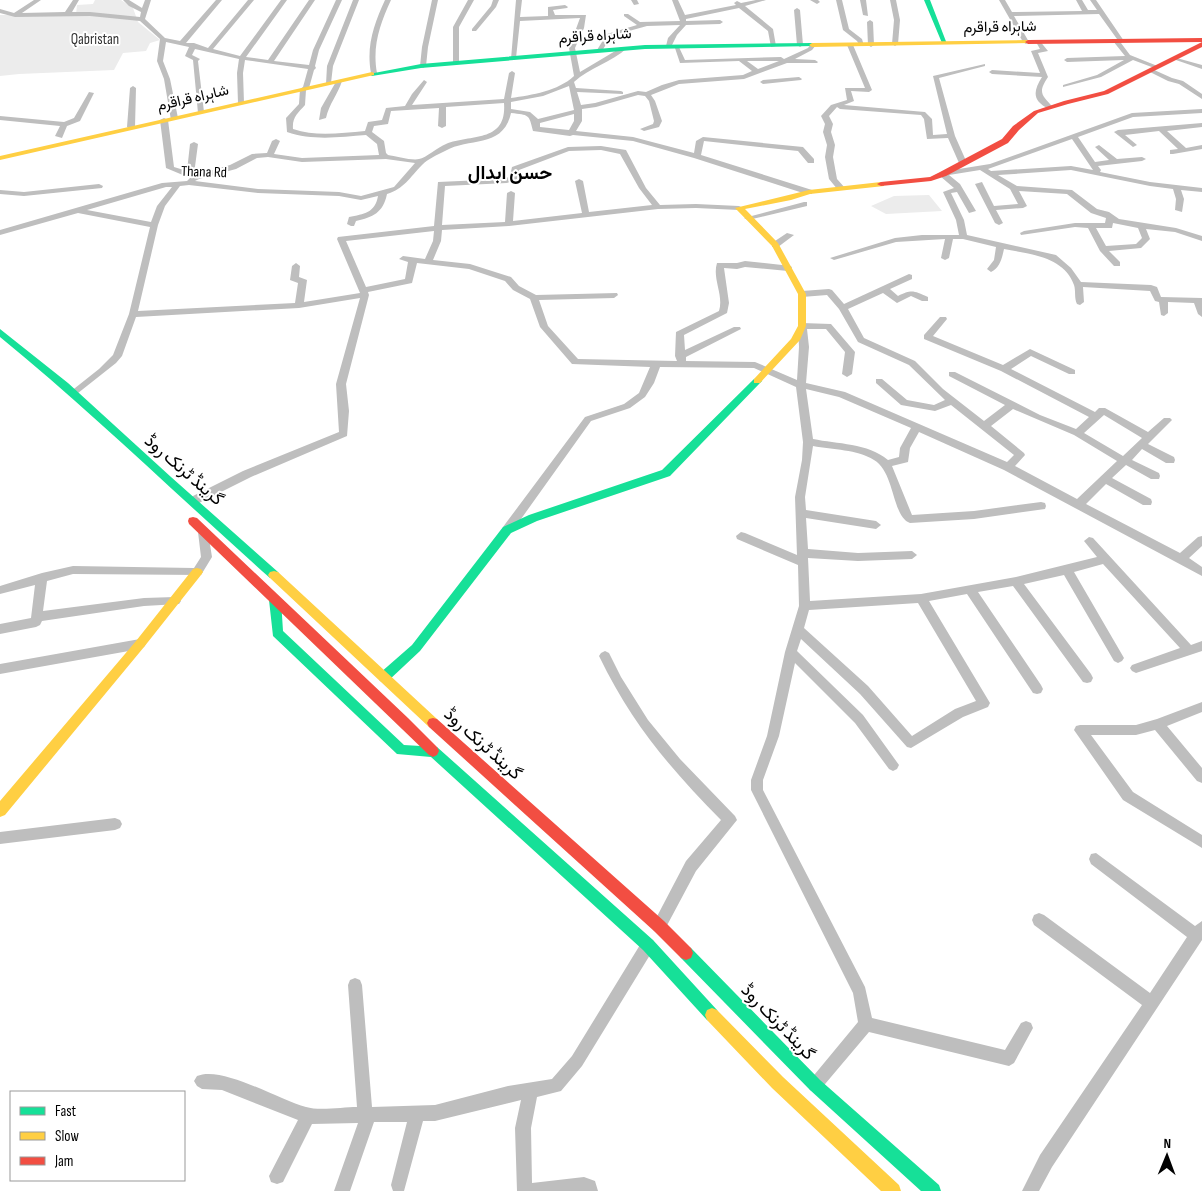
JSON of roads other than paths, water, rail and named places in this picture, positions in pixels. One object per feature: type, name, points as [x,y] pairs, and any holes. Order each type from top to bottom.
[{"type":"main road","points":[[926,0],[946,43]]},
{"type":"main road","name":"شاہراہ قراقرم","points":[[0,158],[305,88],[374,73],[423,66],[572,52],[673,46],[1119,41],[1202,42]]},
{"type":"main road","points":[[739,208],[791,198],[809,192],[913,182],[943,174],[1005,141],[1025,120],[1036,112],[1106,93],[1202,42]]},
{"type":"main road","points":[[384,677],[416,648],[507,530],[533,518],[666,473],[768,370],[795,340],[802,326],[802,294],[775,245],[739,208]]},
{"type":"main road","name":"گرینڈ ٹرنک روڈ","points":[[0,332],[65,386],[193,501],[384,677],[660,926],[815,1085],[934,1191]]},
{"type":"main road","name":"گرینڈ ٹرنک روڈ","points":[[181,510],[371,688],[434,752],[648,946],[739,1045],[893,1191]]},
{"type":"main road","points":[[0,811],[140,644],[197,572]]},
{"type":"main road","points":[[275,600],[277,633],[401,750],[434,752]]},
{"type":"street","points":[[15,14],[38,0]]},
{"type":"street","points":[[67,15],[76,0]]},
{"type":"street","points":[[126,0],[131,5],[144,11]]},
{"type":"street","points":[[142,19],[148,0]]},
{"type":"street","points":[[182,43],[219,0]]},
{"type":"street","points":[[210,49],[251,0]]},
{"type":"street","points":[[241,103],[240,74],[242,58],[284,0]]},
{"type":"street","points":[[270,62],[312,0]]},
{"type":"street","points":[[339,0],[316,50],[302,105],[292,112],[288,122],[290,130],[301,134],[321,136],[368,133],[381,142],[382,154],[386,157]]},
{"type":"street","points":[[322,118],[324,110],[336,90],[330,66],[356,0]]},
{"type":"street","points":[[374,73],[373,38],[377,22],[388,0]]},
{"type":"street","points":[[423,66],[425,47],[436,0]]},
{"type":"street","points":[[456,63],[456,27],[471,0]]},
{"type":"street","points":[[474,30],[494,6],[496,0]]},
{"type":"street","points":[[513,58],[519,0]]},
{"type":"street","points":[[675,0],[684,21]]},
{"type":"street","points":[[734,0],[740,7],[771,30],[773,46]]},
{"type":"street","points":[[763,0],[684,21],[670,41],[682,62],[740,59],[815,62]]},
{"type":"street","points":[[839,0],[846,30],[867,45]]},
{"type":"street","points":[[864,0],[866,15]]},
{"type":"street","points":[[893,0],[897,20],[895,44]]},
{"type":"street","points":[[1002,0],[1026,42]]},
{"type":"street","points":[[1079,0],[1086,12]]},
{"type":"street","points":[[1094,0],[1128,56],[1154,69],[1167,79],[1181,82],[1202,98]]},
{"type":"street","points":[[552,18],[550,8],[565,7]]},
{"type":"street","points":[[797,10],[800,45]]},
{"type":"street","points":[[0,11],[15,14],[97,15],[142,19],[163,39],[242,58],[312,68]]},
{"type":"street","points":[[1009,14],[1101,12]]},
{"type":"street","points":[[626,15],[636,23],[646,24],[684,21],[720,22]]},
{"type":"street","points":[[517,19],[584,16],[572,52],[577,76]]},
{"type":"street","points":[[867,45],[870,22]]},
{"type":"street","points":[[600,50],[609,35],[646,24]]},
{"type":"street","points":[[163,39],[160,61],[167,79],[170,168],[192,178],[233,167],[255,156],[270,155],[302,160],[386,157],[421,162]]},
{"type":"street","points":[[1039,42],[1045,51],[1034,51],[1045,77],[1038,86],[1038,93],[1040,99],[1049,107]]},
{"type":"street","points":[[194,45],[188,56],[197,59],[195,61],[200,112]]},
{"type":"street","points":[[536,121],[551,119],[578,109],[596,106],[638,93],[647,94],[664,86],[679,82],[738,78],[810,50],[813,45]]},
{"type":"street","points":[[841,188],[833,179],[829,157],[831,145],[827,132],[829,124],[825,116],[834,106],[851,101],[847,89],[869,90],[850,45]]},
{"type":"street","points":[[570,134],[578,121],[578,109],[572,86],[577,76],[624,48]]},
{"type":"street","points":[[1067,60],[1133,58]]},
{"type":"street","points":[[1065,86],[1099,76],[1133,58]]},
{"type":"street","points":[[1175,58],[1202,67]]},
{"type":"street","points":[[740,59],[755,72],[768,88]]},
{"type":"street","points":[[963,163],[951,136],[935,77],[983,65]]},
{"type":"street","points":[[992,72],[1044,74]]},
{"type":"street","points":[[351,224],[352,219],[363,218],[379,208],[383,194],[401,187],[421,162],[454,142],[468,141],[497,133],[504,123],[507,111],[512,73]]},
{"type":"street","points":[[763,82],[799,79]]},
{"type":"street","points":[[407,108],[424,82]]},
{"type":"street","points":[[368,133],[371,124],[385,122],[388,109],[507,102],[572,86],[621,93]]},
{"type":"street","points":[[131,127],[133,88]]},
{"type":"street","points":[[0,118],[64,125],[77,119],[91,93]]},
{"type":"street","points":[[644,129],[656,125],[658,121],[652,101],[647,94]]},
{"type":"street","points":[[442,126],[443,106]]},
{"type":"street","points":[[834,106],[923,113],[928,119],[930,137],[951,136]]},
{"type":"street","points":[[986,170],[1107,124],[1140,114],[1202,110]]},
{"type":"street","points":[[507,111],[528,112],[536,121],[536,129],[587,136],[633,139],[697,156],[809,192]]},
{"type":"street","points":[[1107,124],[1133,145]]},
{"type":"street","points":[[59,136],[64,125]]},
{"type":"street","points":[[1120,133],[1202,125]]},
{"type":"street","points":[[1161,129],[1184,150]]},
{"type":"street","points":[[586,148],[587,136]]},
{"type":"street","points":[[1074,136],[1094,164],[1098,173]]},
{"type":"street","points":[[794,138],[797,149]]},
{"type":"street","points":[[697,156],[700,141],[703,139],[797,149],[802,150],[811,160]]},
{"type":"street","points":[[270,155],[276,141]]},
{"type":"street","points":[[192,178],[194,144]]},
{"type":"street","points":[[1099,147],[1115,162]]},
{"type":"street","points":[[1172,152],[1202,147]]},
{"type":"street","points":[[428,262],[439,228],[441,184],[507,180],[514,176],[515,169],[562,150],[586,148],[614,149],[623,152],[631,164],[643,192],[658,207]]},
{"type":"street","points":[[1094,164],[1142,159]]},
{"type":"street","points":[[943,174],[986,170],[1071,168],[1150,184],[1202,190]]},
{"type":"street","points":[[986,170],[1013,187],[1070,192],[1094,211],[1116,221],[1176,230],[1202,239]]},
{"type":"street","points":[[943,174],[959,189],[972,211]]},
{"type":"street","name":"Thana Rd","points":[[0,233],[165,185],[176,185],[192,178],[258,191],[339,194],[361,198],[383,194]]},
{"type":"street","points":[[579,181],[586,215]]},
{"type":"street","points":[[979,184],[993,208],[999,223]]},
{"type":"street","points":[[73,394],[112,363],[133,314],[154,226],[161,206],[176,185]]},
{"type":"street","points":[[0,192],[24,194],[100,186]]},
{"type":"street","points":[[1176,186],[1180,199],[1179,210]]},
{"type":"street","points":[[993,208],[1023,206],[1013,187]]},
{"type":"street","points":[[959,189],[947,192],[960,220],[963,237]]},
{"type":"street","points":[[509,224],[511,193]]},
{"type":"street","points":[[748,218],[804,204]]},
{"type":"street","points":[[193,501],[247,474],[344,434],[344,411],[340,384],[364,293],[341,239],[439,228],[509,224],[658,207],[739,208]]},
{"type":"street","points":[[78,210],[154,226]]},
{"type":"street","points":[[1024,233],[1068,225],[1109,226],[1110,217]]},
{"type":"street","points":[[1090,226],[1103,249],[1117,264]]},
{"type":"street","points":[[1103,249],[1138,246],[1146,239],[1141,226]]},
{"type":"street","points":[[775,245],[790,235]]},
{"type":"street","points":[[945,258],[950,236]]},
{"type":"street","points":[[834,258],[896,240],[950,236],[963,237],[1050,255],[1068,270],[1078,284],[1080,302]]},
{"type":"street","points":[[991,270],[998,260],[1000,245]]},
{"type":"street","points":[[403,259],[470,267],[508,279],[516,288],[534,298],[614,295]]},
{"type":"street","points":[[133,314],[299,305],[364,293],[409,281],[413,260]]},
{"type":"street","points":[[681,360],[679,334],[698,325],[702,321],[723,313],[725,310],[726,300],[721,287],[720,266],[745,264],[788,268]]},
{"type":"street","points":[[296,266],[294,280],[302,280],[299,305]]},
{"type":"street","points":[[844,308],[909,277]]},
{"type":"street","points":[[1078,284],[1151,288],[1154,289],[1156,298],[1199,301],[1202,314]]},
{"type":"street","points":[[884,289],[897,300],[911,293],[925,299]]},
{"type":"street","points":[[802,294],[826,291],[844,308],[849,321],[861,340],[912,363],[952,401],[1020,455],[1008,467]]},
{"type":"street","points":[[534,298],[544,327],[575,362],[656,364],[681,360],[755,365],[801,385],[842,394],[1008,467],[1202,572]]},
{"type":"street","points":[[1163,299],[1164,313]]},
{"type":"street","points":[[944,319],[927,337],[1101,412],[1170,460]]},
{"type":"street","points":[[847,374],[850,352],[828,326],[802,326],[804,347],[801,385],[808,442],[807,460],[800,497],[804,558],[804,606],[791,652],[773,736],[757,780],[757,790],[860,992],[866,1024]]},
{"type":"street","points":[[681,360],[737,329]]},
{"type":"street","points":[[1004,369],[1030,352],[1072,372]]},
{"type":"street","points":[[507,530],[588,419],[627,406],[642,395],[656,364]]},
{"type":"street","points":[[952,374],[1077,434],[1155,476]]},
{"type":"street","points":[[65,386],[87,381]]},
{"type":"street","points":[[879,381],[904,403],[935,408],[952,401]]},
{"type":"street","points":[[983,426],[1012,404]]},
{"type":"street","points":[[1077,434],[1101,412]]},
{"type":"street","points":[[1079,504],[1167,420]]},
{"type":"street","points":[[886,464],[904,459],[905,448],[916,427]]},
{"type":"street","points":[[808,442],[873,455],[886,464],[907,517],[910,519],[974,515],[1041,506]]},
{"type":"street","points":[[1104,479],[1147,502]]},
{"type":"street","points":[[801,513],[876,525]]},
{"type":"street","points":[[0,590],[73,570],[197,572],[207,557],[203,529]]},
{"type":"street","points":[[741,536],[804,558],[912,555]]},
{"type":"street","points":[[1181,559],[1202,540]]},
{"type":"street","points":[[1089,541],[1189,650]]},
{"type":"street","points":[[207,557],[232,556]]},
{"type":"street","points":[[804,606],[921,598],[1016,581],[1106,559]]},
{"type":"street","points":[[1066,570],[1118,658]]},
{"type":"street","points":[[0,629],[36,622],[42,577]]},
{"type":"street","points":[[1016,581],[1087,678]]},
{"type":"street","points":[[970,589],[1037,689]]},
{"type":"street","points":[[798,630],[864,690],[911,743],[959,712],[984,703],[921,598]]},
{"type":"street","points":[[36,618],[144,602],[175,601]]},
{"type":"street","points":[[0,668],[140,644]]},
{"type":"street","points":[[1136,668],[1202,646]]},
{"type":"street","points":[[791,652],[859,719],[893,765]]},
{"type":"street","points":[[605,656],[617,684],[649,734],[730,820],[691,866],[660,926]]},
{"type":"street","points":[[1202,707],[1158,724],[1136,730],[1080,730],[1128,796],[1202,842]]},
{"type":"street","points":[[1158,724],[1202,776]]},
{"type":"street","points":[[0,838],[115,824]]},
{"type":"street","points":[[1030,1191],[1046,1161],[1199,931],[1096,859]]},
{"type":"street","points":[[1040,920],[1151,1004]]},
{"type":"street","points":[[202,1081],[222,1082],[308,1116],[435,1112],[556,1086],[577,1061],[648,946]]},
{"type":"street","points":[[342,1191],[367,1114],[355,985]]},
{"type":"street","points":[[866,1024],[1009,1058],[1026,1028]]},
{"type":"street","points":[[815,1085],[866,1024]]},
{"type":"street","points":[[526,1191],[524,1190],[523,1179],[522,1134],[531,1090]]},
{"type":"street","points":[[399,1185],[417,1113]]},
{"type":"street","points":[[277,1176],[308,1116]]},
{"type":"street","points":[[532,1191],[584,1184],[589,1187],[590,1191]]},
{"type":"district","name":"حسن ابدال","points":[[510,173]]},
{"type":"park label","name":"Qabristan","points":[[95,39]]}]
